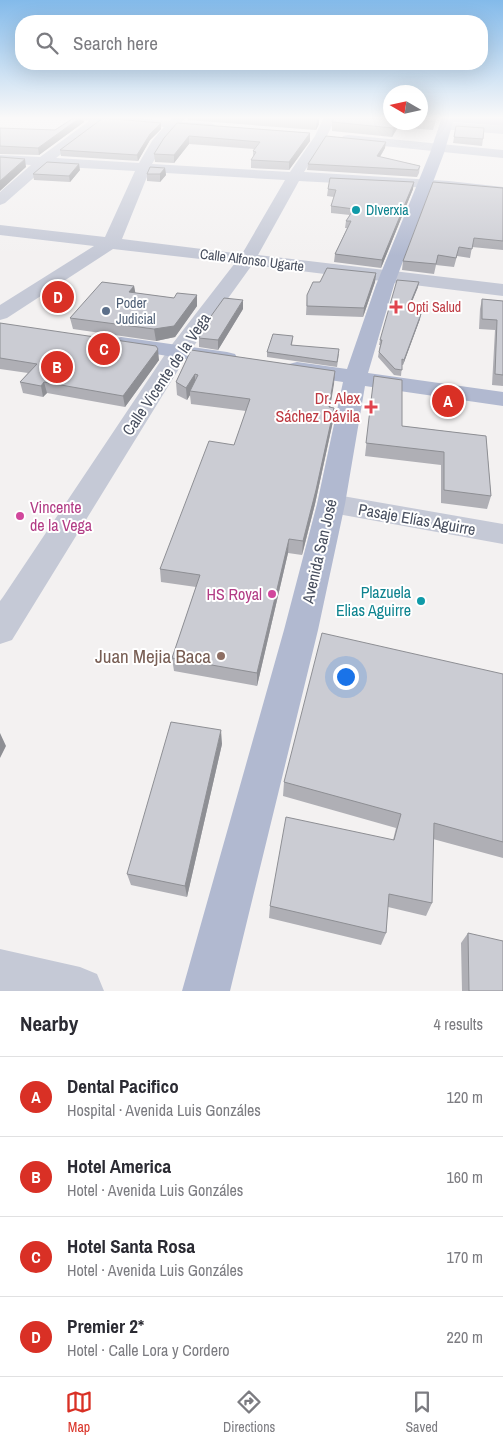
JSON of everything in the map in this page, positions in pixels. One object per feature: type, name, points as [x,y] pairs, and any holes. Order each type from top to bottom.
[{"type":"main road","name":"Avenida San José","points":[[206,991],[317,634],[331,504],[355,378],[390,275],[432,163]]},
{"type":"main road","points":[[103,341],[244,361]]},
{"type":"main road","points":[[273,366],[503,399]]},
{"type":"street","points":[[0,200],[41,163]]},
{"type":"street","points":[[99,163],[425,183],[503,191]]},
{"type":"street","points":[[0,314],[112,242],[146,163]]},
{"type":"street","name":"Calle Vicente de la Vega","points":[[5,613],[178,352],[247,260],[301,163]]},
{"type":"street","points":[[449,185],[472,163]]},
{"type":"street","name":"Calle Alfonso Ugarte","points":[[0,230],[390,275],[503,290]]},
{"type":"street","name":"Pasaje Elías Aguirre","points":[[331,504],[503,534]]},
{"type":"street","points":[[0,973],[80,991]]},
{"type":"building","points":[[0,163],[20,163],[0,181]]},
{"type":"building","points":[[46,163],[79,164],[69,176],[33,174]]},
{"type":"building","points":[[408,163],[420,166],[418,170],[308,164]]},
{"type":"building","points":[[150,167],[165,168],[160,174],[147,174]]},
{"type":"building","points":[[330,178],[414,182],[382,260],[335,254],[351,221],[346,221],[354,209],[331,206],[336,190],[328,189]]},
{"type":"building","points":[[433,182],[503,188],[503,241],[474,238],[472,249],[459,247],[456,258],[438,255],[436,264],[403,261]]},
{"type":"building","points":[[327,268],[376,273],[364,308],[307,306],[307,295],[313,282],[320,282]]},
{"type":"building","points":[[397,280],[419,282],[407,311],[421,314],[404,360],[402,359],[402,370],[395,369],[379,352],[382,340],[380,340]]},
{"type":"building","points":[[102,282],[134,286],[129,292],[174,298],[177,293],[197,295],[174,326],[154,329],[70,318]]},
{"type":"building","points":[[224,298],[243,300],[218,340],[199,338],[206,323]]},
{"type":"building","points":[[482,299],[503,301],[503,375],[495,374],[497,320],[482,319]]},
{"type":"building","points":[[0,323],[156,346],[158,349],[123,396],[44,382],[41,386],[20,382],[37,364],[0,358]]},
{"type":"building","points":[[273,334],[293,336],[291,345],[339,349],[337,362],[267,352]]},
{"type":"building","points":[[191,350],[335,371],[329,407],[334,408],[303,541],[289,539],[257,673],[172,658],[200,575],[160,569],[209,441],[234,445],[250,399],[190,391],[198,375],[195,374],[186,388],[176,382]]},
{"type":"building","points":[[374,376],[402,380],[402,426],[486,436],[491,496],[444,490],[444,452],[366,443]]},
{"type":"building","points":[[322,633],[503,674],[503,842],[434,823],[432,903],[389,894],[386,933],[270,906],[286,817],[394,840],[401,814],[284,782]]},
{"type":"building","points":[[171,722],[221,730],[185,886],[127,874]]},
{"type":"building","points":[[468,933],[503,941],[503,991],[469,991]]},
{"type":"place","name":"DIverxia","points":[[356,210]]},
{"type":"place","name":"Premier 2*","points":[[58,297]]},
{"type":"place","name":"Opti Salud","points":[[396,307]]},
{"type":"place","name":"Poder Judicial","points":[[106,311]]},
{"type":"place","name":"Hotel Santa Rosa","points":[[104,349]]},
{"type":"place","name":"Hotel America","points":[[57,367]]},
{"type":"place","name":"Dental Pacifico","points":[[448,401]]},
{"type":"place","name":"Dr. Alex Sáchez Dávila","points":[[371,407]]},
{"type":"place","name":"Vincente de la Vega","points":[[20,516]]},
{"type":"place","name":"HS Royal","points":[[272,594]]},
{"type":"place","name":"Plazuela Elias Aguirre","points":[[421,601]]},
{"type":"place","name":"Juan Mejia Baca","points":[[221,656]]}]
